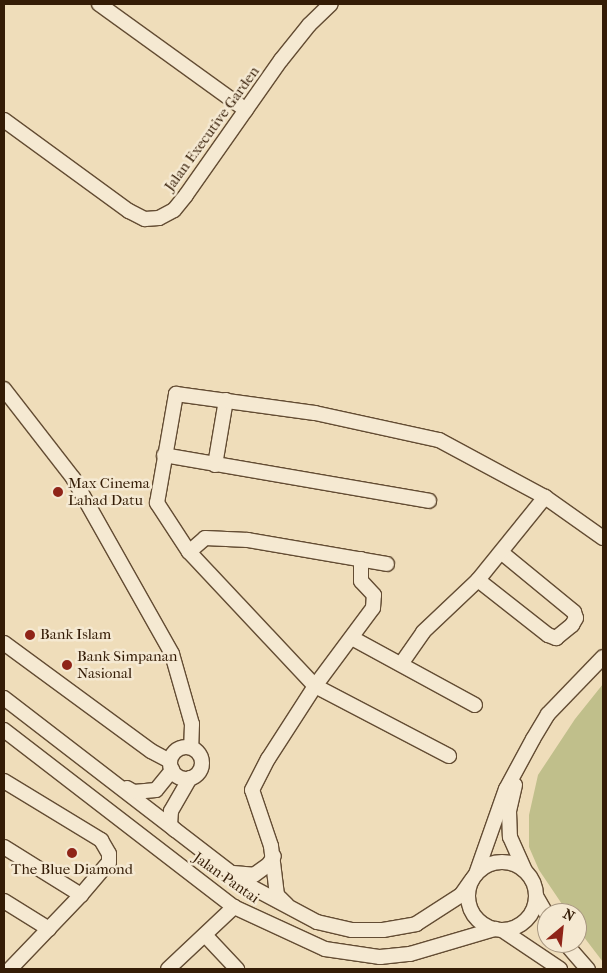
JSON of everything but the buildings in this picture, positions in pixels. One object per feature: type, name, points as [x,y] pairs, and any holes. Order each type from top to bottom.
[{"type":"street","points":[[99,4],[246,110]]},
{"type":"street","name":"Jalan Executive Garden","points":[[4,120],[129,212],[145,219],[159,218],[174,210],[186,196],[246,110],[309,25],[331,4]]},
{"type":"street","points":[[4,389],[73,478],[172,654],[192,724],[191,747]]},
{"type":"street","points":[[449,756],[315,686],[189,552],[157,503],[176,394],[315,412],[417,433],[493,467],[545,497],[603,538]]},
{"type":"street","points":[[215,465],[226,400]]},
{"type":"street","points":[[164,455],[429,501]]},
{"type":"street","points":[[401,664],[423,632],[478,580],[545,497]]},
{"type":"street","points":[[189,552],[205,538],[248,540],[387,564]]},
{"type":"street","points":[[478,580],[548,635],[556,638],[572,625],[576,618],[574,612],[501,552]]},
{"type":"street","points":[[296,912],[277,895],[274,856],[252,790],[268,759],[315,686],[352,638],[376,600],[361,581],[361,559]]},
{"type":"street","points":[[352,638],[475,704]]},
{"type":"street","points":[[4,643],[171,765],[180,777],[190,778]]},
{"type":"street","points":[[560,969],[498,929],[485,925],[471,910],[468,889],[506,789],[548,714],[603,657]]},
{"type":"street","name":"Jalan Pantai","points":[[4,698],[111,778],[182,837],[254,890],[317,922],[352,930],[383,930],[416,924],[461,895],[474,876]]},
{"type":"street","name":"Jalan Pantai","points":[[4,730],[234,907],[326,949],[380,957],[436,948],[498,929]]},
{"type":"street","points":[[111,778],[134,792],[156,790],[171,765],[175,751],[191,747]]},
{"type":"street","points":[[182,837],[170,825],[171,811],[190,778],[199,773],[202,763],[199,753],[191,747]]},
{"type":"street","points":[[518,770],[509,811],[510,837],[540,903]]},
{"type":"street","points":[[4,781],[106,844],[109,862],[49,929],[10,964]]},
{"type":"street","points":[[4,847],[81,895]]},
{"type":"street","points":[[228,871],[236,875],[254,875],[269,864],[274,856]]},
{"type":"street","points":[[474,876],[484,867],[506,862],[526,872]]},
{"type":"street","points":[[498,929],[522,923],[534,906],[536,896]]},
{"type":"street","points":[[4,901],[49,929]]},
{"type":"street","points":[[168,969],[234,907]]},
{"type":"street","points":[[205,935],[237,969]]},
{"type":"street","points":[[574,953],[588,969]]},
{"type":"shaded area","points":[[603,684],[603,962],[587,941],[587,903],[561,903],[539,870],[529,847],[529,815],[538,775],[575,719]]},
{"type":"place","name":"Max Cinema Lahad Datu","points":[[58,492]]},
{"type":"place","name":"Bank Islam","points":[[30,635]]},
{"type":"place","name":"Bank Simpanan Nasional","points":[[67,665]]},
{"type":"place","name":"The Blue Diamond","points":[[72,853]]}]
